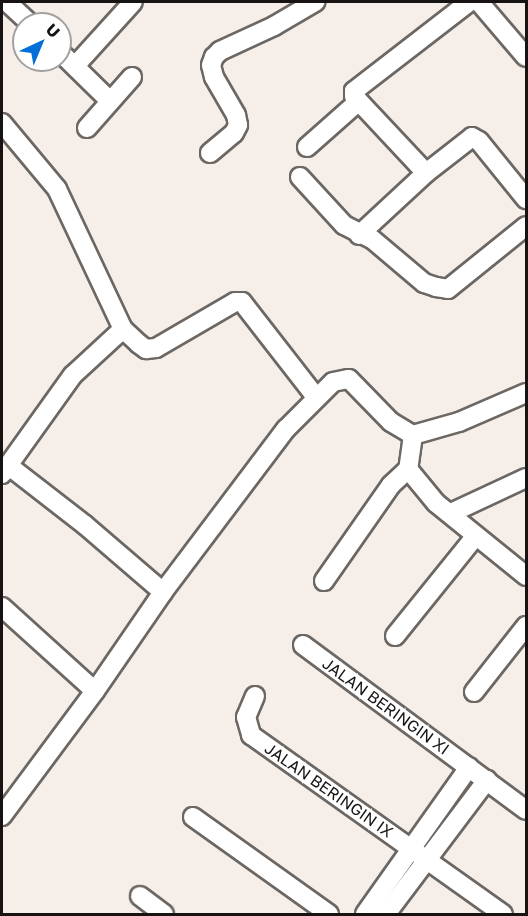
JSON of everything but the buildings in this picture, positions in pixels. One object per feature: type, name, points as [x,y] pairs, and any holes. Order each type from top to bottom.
[{"type":"street","points":[[75,66],[133,2]]},
{"type":"street","points":[[210,153],[234,133],[238,125],[236,115],[214,77],[211,65],[214,57],[220,51],[274,26],[315,2]]},
{"type":"street","points":[[426,173],[354,96],[356,87],[469,2]]},
{"type":"street","points":[[479,2],[526,57]]},
{"type":"street","points":[[72,63],[110,101]]},
{"type":"street","points":[[87,128],[132,77]]},
{"type":"street","points":[[308,147],[359,101]]},
{"type":"street","points":[[2,123],[57,189],[123,329],[139,344],[146,348],[156,348],[235,302],[242,302],[316,397]]},
{"type":"street","points":[[359,235],[426,173],[472,137],[479,141],[526,199]]},
{"type":"street","points":[[300,177],[344,225],[359,235],[372,239],[424,283],[448,289],[526,226]]},
{"type":"street","points":[[123,329],[73,375],[5,470],[85,525],[163,592]]},
{"type":"street","points":[[2,816],[163,592],[286,429],[333,382],[349,378],[391,422],[413,435],[459,422],[526,393]]},
{"type":"street","points":[[324,581],[391,484],[408,469],[413,435]]},
{"type":"street","points":[[408,469],[436,503],[451,513],[475,537],[526,576]]},
{"type":"street","points":[[451,513],[526,478]]},
{"type":"street","points":[[395,636],[475,537]]},
{"type":"street","points":[[2,607],[94,691]]},
{"type":"street","points":[[474,693],[526,626]]},
{"type":"street","name":"JALAN BERINGIN XI","points":[[303,645],[526,810]]},
{"type":"street","name":"JALAN BERINGIN IX","points":[[255,696],[246,717],[251,735],[503,915]]},
{"type":"street","points":[[386,915],[469,767]]},
{"type":"street","points":[[365,915],[487,780]]},
{"type":"street","points":[[194,817],[329,915]]},
{"type":"street","points":[[140,896],[164,915]]}]
